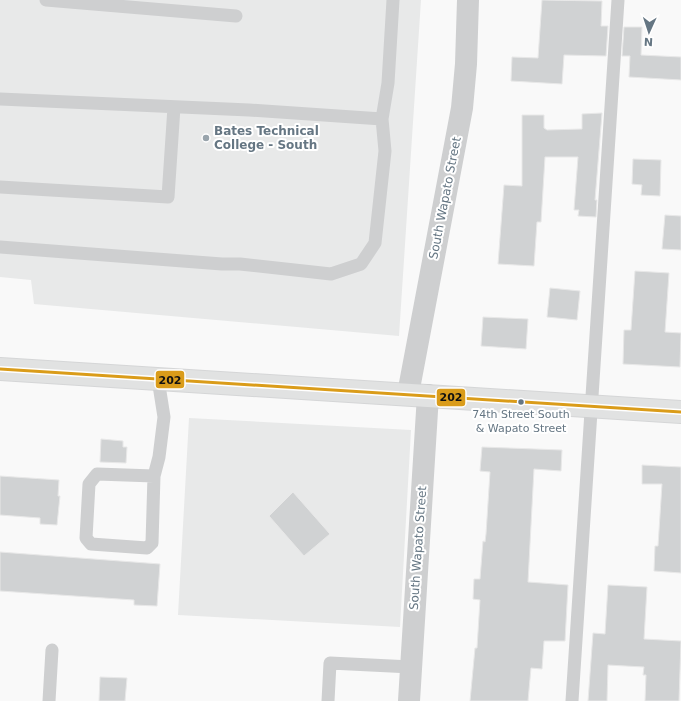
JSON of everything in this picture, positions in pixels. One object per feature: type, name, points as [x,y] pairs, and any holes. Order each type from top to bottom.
[{"type":"main road","points":[[0,369],[418,394],[681,412]]},
{"type":"street","name":"South Wapato Street","points":[[408,701],[411,667],[418,394],[462,108],[466,64],[468,0]]},
{"type":"lane","points":[[46,0],[236,16]]},
{"type":"lane","points":[[0,247],[222,264],[240,264],[331,274],[361,264],[375,243],[385,151],[382,119],[388,83],[393,0]]},
{"type":"lane","points":[[572,701],[618,0]]},
{"type":"lane","points":[[0,99],[382,119]]},
{"type":"lane","points":[[0,187],[168,197],[174,107]]},
{"type":"lane","points":[[154,476],[97,474],[89,484],[86,538],[91,544],[147,548],[152,543],[154,476],[159,457],[164,417],[158,379]]},
{"type":"lane","points":[[49,701],[52,650]]},
{"type":"lane","points":[[328,701],[330,663],[411,667]]},
{"type":"shaded area","name":"Bates Technical College - South","points":[[0,0],[421,0],[399,336],[34,304],[31,280],[0,277]]},
{"type":"shaded area","points":[[189,418],[411,430],[400,627],[178,615]]},
{"type":"building","points":[[542,0],[602,1],[601,26],[608,26],[606,56],[564,55],[562,84],[511,81],[512,57],[538,58]]},
{"type":"building","points":[[624,27],[642,27],[641,55],[681,57],[681,80],[629,77],[630,56],[622,56]]},
{"type":"building","points":[[602,113],[595,200],[597,200],[596,217],[578,216],[579,210],[574,210],[578,157],[545,157],[541,222],[537,222],[534,266],[498,264],[504,185],[522,186],[522,115],[544,115],[544,128],[547,130],[582,129],[582,114]]},
{"type":"building","points":[[633,159],[661,160],[660,196],[641,195],[642,185],[632,184]]},
{"type":"building","points":[[665,215],[681,216],[681,250],[662,249]]},
{"type":"building","points":[[635,271],[669,273],[665,332],[681,333],[680,367],[623,364],[624,330],[631,330]]},
{"type":"building","points":[[550,288],[580,291],[577,320],[547,317]]},
{"type":"building","points":[[483,317],[528,319],[526,349],[481,346]]},
{"type":"building","points":[[101,439],[123,441],[123,447],[127,447],[126,463],[100,462]]},
{"type":"building","points":[[482,447],[562,450],[561,471],[534,469],[528,582],[568,585],[565,641],[544,641],[542,669],[531,668],[528,701],[470,701],[475,648],[477,648],[480,600],[473,599],[474,579],[480,579],[483,541],[485,542],[486,534],[490,472],[480,471]]},
{"type":"building","points":[[642,465],[681,467],[681,573],[654,571],[655,546],[658,546],[662,484],[642,484]]},
{"type":"building","points":[[0,476],[59,480],[58,496],[60,496],[57,525],[40,524],[40,518],[0,515]]},
{"type":"building","points":[[293,492],[330,534],[304,556],[269,516]]},
{"type":"building","points":[[0,552],[160,564],[157,606],[134,605],[134,600],[0,591]]},
{"type":"building","points":[[608,585],[647,587],[644,639],[681,641],[679,701],[645,701],[646,675],[643,675],[644,667],[608,665],[607,701],[588,701],[593,633],[605,634]]},
{"type":"building","points":[[100,677],[127,678],[125,701],[99,701]]},
{"type":"transit line","name":"202","points":[[0,369],[681,412]]},
{"type":"place","name":"Bates Technical College - South","points":[[206,138]]},
{"type":"place","name":"74th Street South & Wapato Street","points":[[521,402]]}]
